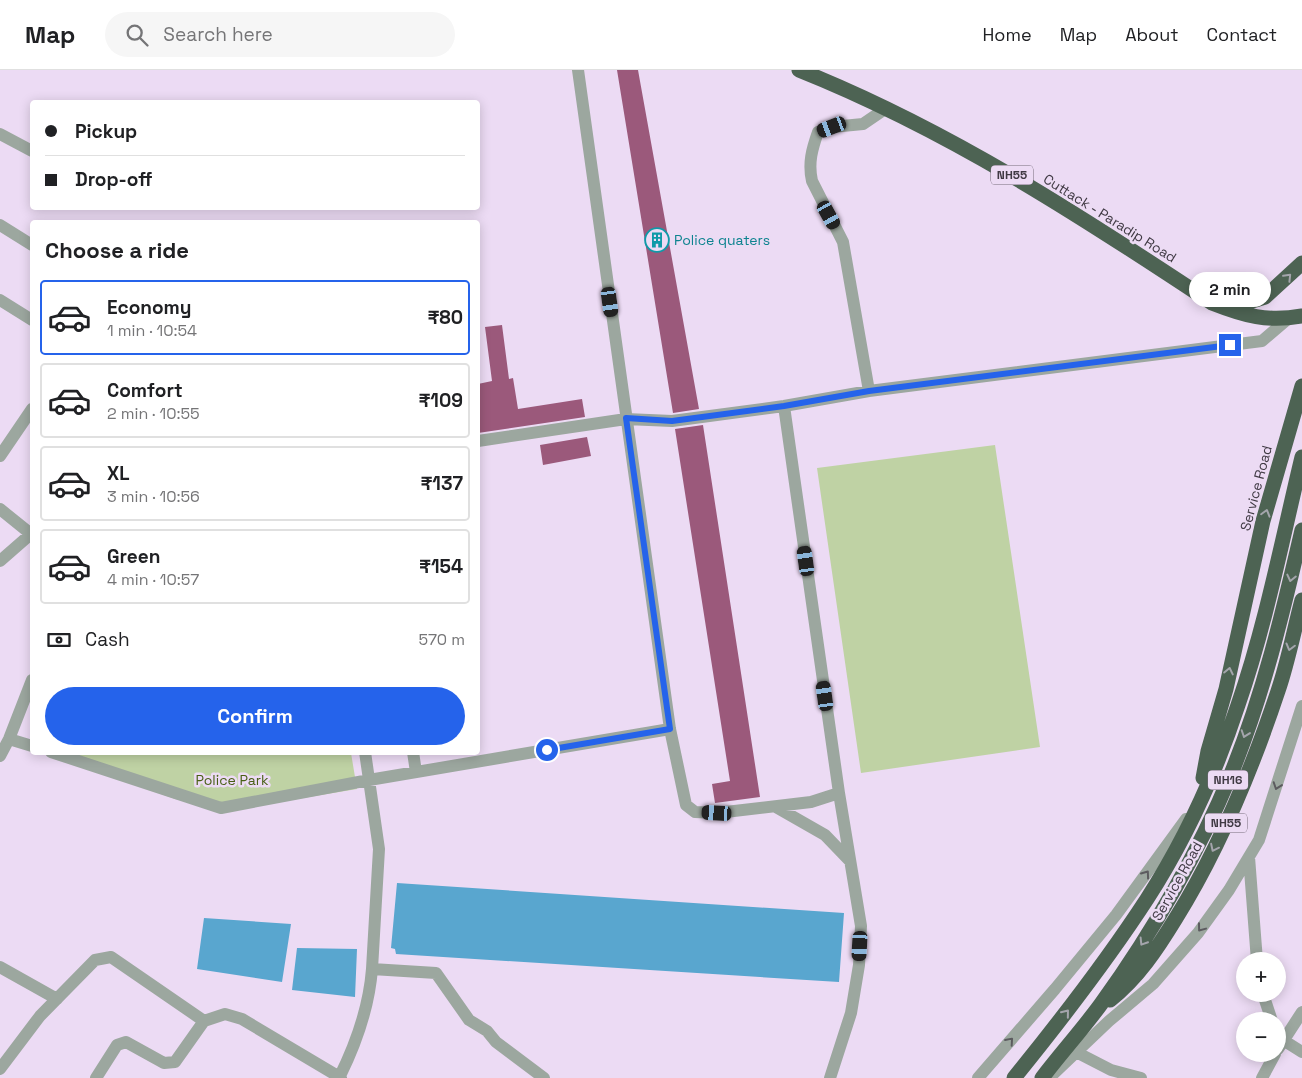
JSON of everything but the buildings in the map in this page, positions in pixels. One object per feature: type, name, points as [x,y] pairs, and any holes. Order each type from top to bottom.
[{"type":"highway","name":"Cuttack - Paradip Road","points":[[800,70],[919,124],[1015,177],[1212,303],[1243,315],[1267,319],[1296,317]]},
{"type":"highway","points":[[1212,303],[1252,301],[1265,297],[1302,263]]},
{"type":"highway","name":"Service Road","points":[[1197,804],[1208,751],[1226,689],[1264,521],[1302,386]]},
{"type":"highway","name":"NH16","points":[[1014,1078],[1080,995],[1147,899],[1177,846],[1214,768],[1239,705],[1268,602],[1302,457]]},
{"type":"highway","name":"NH16","points":[[1042,1078],[1096,1010],[1163,909],[1193,856],[1231,774],[1253,710],[1285,605],[1302,530]]},
{"type":"highway","name":"Service Road","points":[[1096,1010],[1126,988],[1154,953],[1193,890],[1226,823],[1258,746],[1279,690],[1302,600]]},
{"type":"street","points":[[578,70],[670,729],[686,805],[695,812],[717,813],[811,802],[839,793]]},
{"type":"street","points":[[869,391],[844,242],[812,181],[810,172],[811,151],[818,132],[832,127],[863,124],[886,109]]},
{"type":"street","points":[[0,134],[30,150]]},
{"type":"street","points":[[0,225],[30,244]]},
{"type":"street","points":[[0,300],[30,319]]},
{"type":"street","points":[[480,441],[626,418],[672,421],[784,406],[869,391],[1262,341],[1296,317]]},
{"type":"street","points":[[784,406],[839,793],[861,926],[859,965],[851,1013],[830,1078]]},
{"type":"street","points":[[0,456],[30,412]]},
{"type":"street","points":[[0,509],[30,532]]},
{"type":"street","points":[[0,561],[30,535]]},
{"type":"street","points":[[0,756],[9,739],[30,685]]},
{"type":"street","points":[[1048,1078],[1109,1021],[1153,984],[1198,933],[1229,890],[1259,840],[1302,706]]},
{"type":"street","points":[[60,755],[221,808],[369,780],[670,729]]},
{"type":"street","points":[[9,739],[30,745]]},
{"type":"street","points":[[96,1078],[116,1045],[126,1042],[164,1063],[175,1062],[204,1021],[225,1014],[242,1019],[340,1078],[359,1035],[371,987],[378,849],[365,755]]},
{"type":"street","points":[[413,755],[416,772]]},
{"type":"street","points":[[978,1078],[1116,915],[1197,804]]},
{"type":"street","points":[[776,807],[825,835],[850,861]]},
{"type":"street","points":[[1249,857],[1255,952]]},
{"type":"street","points":[[0,1069],[40,1016],[94,960],[111,957],[204,1021]]},
{"type":"street","points":[[0,967],[57,999]]},
{"type":"street","points":[[372,969],[436,973],[469,1020],[487,1031],[496,1042],[544,1078]]},
{"type":"street","points":[[1286,1031],[1302,1012]]},
{"type":"street","points":[[1286,1044],[1302,1052]]},
{"type":"street","points":[[1076,1052],[1111,1070],[1141,1078]]},
{"type":"street","points":[[1262,1078],[1271,1062]]},
{"type":"green space","points":[[995,445],[1040,747],[861,773],[817,468]]},
{"type":"green space","name":"Police Park","points":[[69,755],[351,755],[357,789],[273,803],[223,808],[175,799],[101,772]]},
{"type":"water","points":[[397,883],[844,913],[839,982],[396,954],[395,949],[391,948]]},
{"type":"water","points":[[204,918],[291,924],[282,982],[197,969]]},
{"type":"water","points":[[297,948],[357,949],[355,997],[292,990]]},
{"type":"place","name":"Police quaters","points":[[657,240]]},
{"type":"route","points":[[547,750],[670,729],[626,418],[672,421],[784,406],[869,391],[1163,352],[1230,345]]}]
